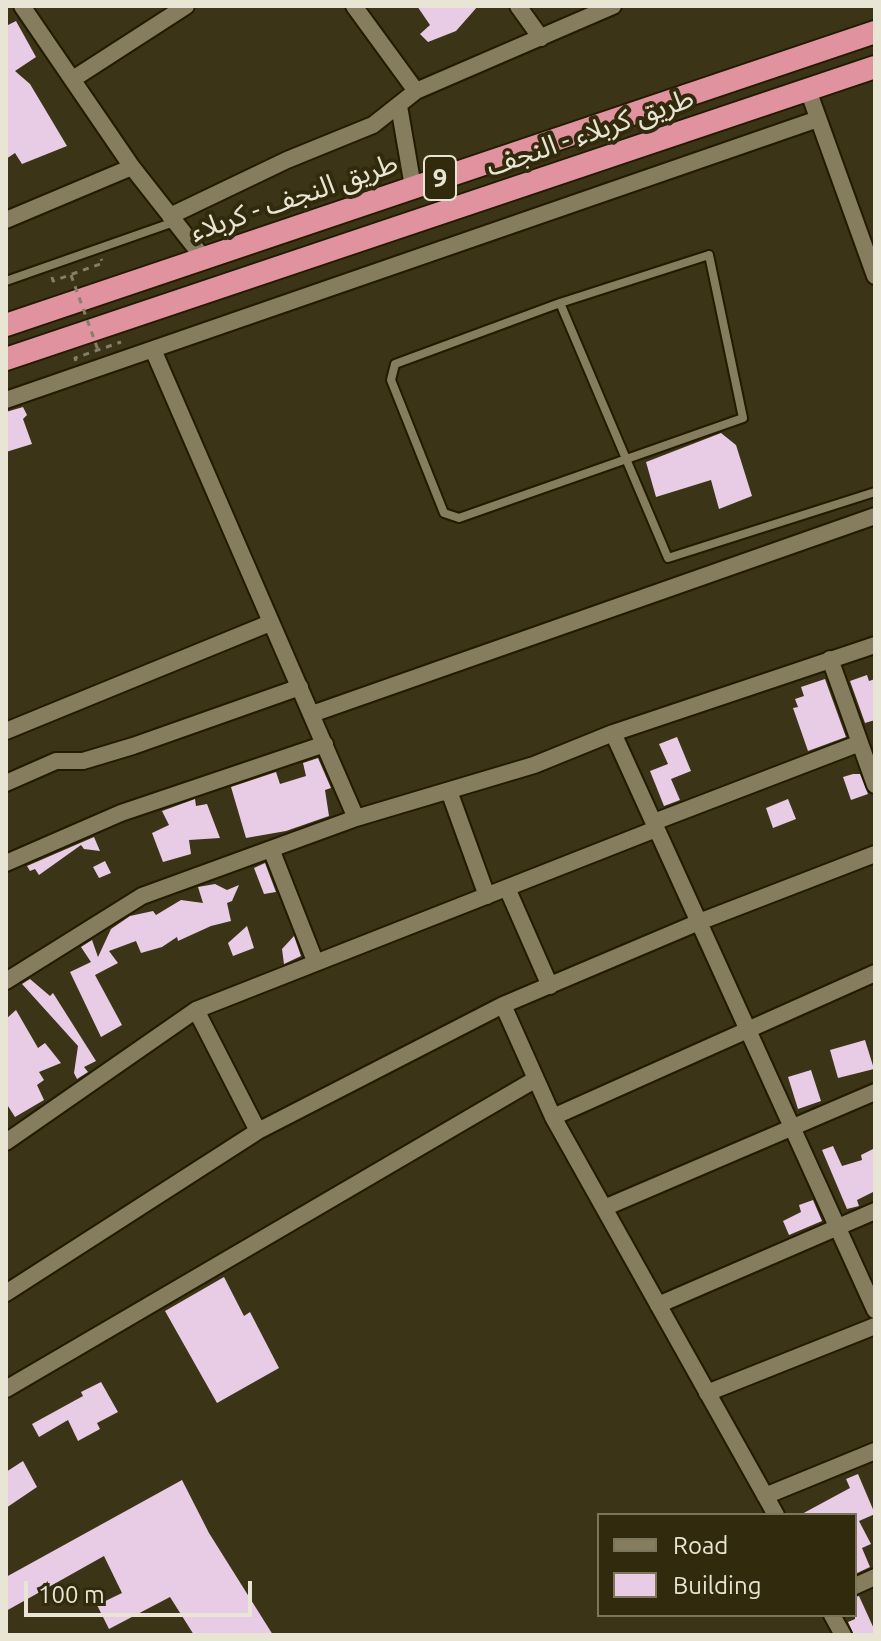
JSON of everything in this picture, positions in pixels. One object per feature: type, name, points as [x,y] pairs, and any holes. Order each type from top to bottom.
[{"type":"highway","points":[[793,58],[875,19]]},
{"type":"highway","name":"طريق النجف - کربلاء","points":[[6,325],[875,32]]},
{"type":"highway","name":"طريق کربلاء - النجف","points":[[6,359],[875,67]]},
{"type":"highway","points":[[808,90],[875,76]]},
{"type":"street","points":[[22,6],[132,167],[205,260]]},
{"type":"street","points":[[73,79],[186,6]]},
{"type":"street","points":[[354,6],[416,91]]},
{"type":"street","points":[[518,6],[541,38]]},
{"type":"street","points":[[172,219],[287,160],[373,125],[416,91],[613,6]]},
{"type":"street","points":[[808,90],[875,276]]},
{"type":"street","points":[[399,106],[413,187]]},
{"type":"street","points":[[6,400],[154,352],[818,119]]},
{"type":"street","points":[[6,220],[132,167]]},
{"type":"street","points":[[154,352],[356,818]]},
{"type":"street","points":[[312,714],[875,516]]},
{"type":"street","points":[[6,731],[270,623]]},
{"type":"street","points":[[6,981],[142,896],[356,818],[534,765],[613,733],[875,645]]},
{"type":"street","points":[[830,659],[874,781]]},
{"type":"street","points":[[6,783],[56,761],[83,761],[133,746],[300,687]]},
{"type":"street","points":[[613,733],[875,1310]]},
{"type":"street","points":[[7,1141],[196,1010],[507,888],[860,743]]},
{"type":"street","points":[[6,863],[121,813],[325,744]]},
{"type":"street","points":[[449,791],[487,896]]},
{"type":"street","points":[[271,849],[315,961]]},
{"type":"street","points":[[6,1293],[258,1131],[503,1005],[699,922],[875,854]]},
{"type":"street","points":[[507,888],[550,986]]},
{"type":"street","points":[[553,1117],[875,973]]},
{"type":"street","points":[[503,1005],[553,1117],[775,1513]]},
{"type":"street","points":[[196,1010],[258,1131]]},
{"type":"street","points":[[6,1389],[536,1079]]},
{"type":"street","points":[[604,1208],[875,1092]]},
{"type":"street","points":[[658,1305],[875,1211]]},
{"type":"street","points":[[707,1393],[875,1326]]},
{"type":"street","points":[[765,1496],[875,1451]]},
{"type":"street","points":[[833,1617],[843,1635]]},
{"type":"lane","points":[[6,281],[172,219]]},
{"type":"lane","points":[[709,255],[743,418],[628,457],[459,518],[444,513],[391,380],[395,364],[560,303],[709,255]]},
{"type":"lane","points":[[560,303],[628,457],[664,553],[672,559],[875,492]]},
{"type":"path","points":[[71,275],[98,350]]},
{"type":"building","points":[[417,6],[478,6],[456,31],[428,42],[420,34],[430,25]]},
{"type":"building","points":[[16,21],[36,57],[15,71],[30,84],[67,146],[22,164],[15,153],[6,159],[6,26]]},
{"type":"building","points":[[23,407],[27,415],[23,419],[32,444],[6,452],[6,412]]},
{"type":"building","points":[[721,433],[736,445],[752,496],[719,509],[711,480],[656,497],[646,462]]},
{"type":"building","points":[[867,675],[869,681],[875,679],[875,720],[865,723],[850,681]]},
{"type":"building","points":[[825,679],[846,737],[808,751],[793,708],[798,707],[795,699],[804,696],[801,687]]},
{"type":"building","points":[[677,737],[691,771],[671,779],[680,800],[664,806],[650,771],[668,764],[659,744]]},
{"type":"building","points":[[318,758],[331,788],[325,790],[329,816],[286,831],[246,838],[231,787],[276,772],[280,784],[306,776],[303,763]]},
{"type":"building","points":[[860,774],[868,794],[851,800],[843,777]]},
{"type":"building","points":[[195,799],[196,806],[207,804],[220,838],[189,840],[191,854],[163,862],[152,833],[169,825],[162,811]]},
{"type":"building","points":[[788,799],[796,819],[773,828],[766,808]]},
{"type":"building","points":[[94,837],[100,851],[84,849],[81,845],[39,875],[27,866]]},
{"type":"building","points":[[105,861],[111,873],[99,878],[93,867]]},
{"type":"building","points":[[265,863],[276,892],[264,894],[254,868]]},
{"type":"building","points":[[215,884],[227,890],[239,885],[232,901],[227,903],[231,921],[178,941],[177,937],[162,947],[141,953],[136,941],[109,951],[118,963],[95,975],[122,1025],[101,1037],[70,972],[91,962],[81,947],[92,940],[98,957],[111,929],[130,916],[153,911],[156,915],[181,900],[203,903],[198,887]]},
{"type":"building","points":[[247,926],[254,948],[233,956],[228,943]]},
{"type":"building","points":[[294,936],[301,956],[284,964],[282,949]]},
{"type":"building","points":[[30,979],[50,996],[53,993],[96,1061],[84,1067],[88,1072],[77,1079],[74,1073],[78,1046],[22,984]]},
{"type":"building","points":[[16,1010],[38,1048],[45,1043],[61,1063],[39,1072],[44,1080],[37,1085],[44,1100],[15,1117],[6,1103],[6,1019]]},
{"type":"building","points":[[865,1040],[874,1069],[838,1078],[830,1050]]},
{"type":"building","points":[[811,1070],[821,1101],[798,1109],[788,1077]]},
{"type":"building","points":[[833,1146],[842,1166],[862,1160],[861,1155],[875,1148],[875,1191],[857,1200],[859,1206],[847,1209],[822,1150]]},
{"type":"building","points":[[813,1200],[822,1221],[789,1235],[783,1221],[801,1212],[799,1205]]},
{"type":"building","points":[[224,1277],[244,1316],[250,1312],[279,1368],[217,1403],[165,1311]]},
{"type":"building","points":[[101,1382],[118,1412],[97,1423],[100,1429],[78,1441],[68,1420],[39,1437],[32,1424],[83,1396],[81,1392]]},
{"type":"building","points":[[23,1461],[37,1487],[6,1508],[6,1472]]},
{"type":"building","points":[[858,1474],[875,1514],[859,1521],[871,1544],[862,1548],[870,1567],[857,1573],[857,1513],[804,1513],[850,1488],[846,1479]]},
{"type":"building","points":[[182,1480],[209,1533],[273,1635],[194,1635],[170,1597],[109,1629],[97,1605],[122,1593],[104,1556],[6,1611],[6,1577]]},
{"type":"building","points":[[857,1596],[875,1635],[854,1635],[848,1622],[857,1617]]}]
